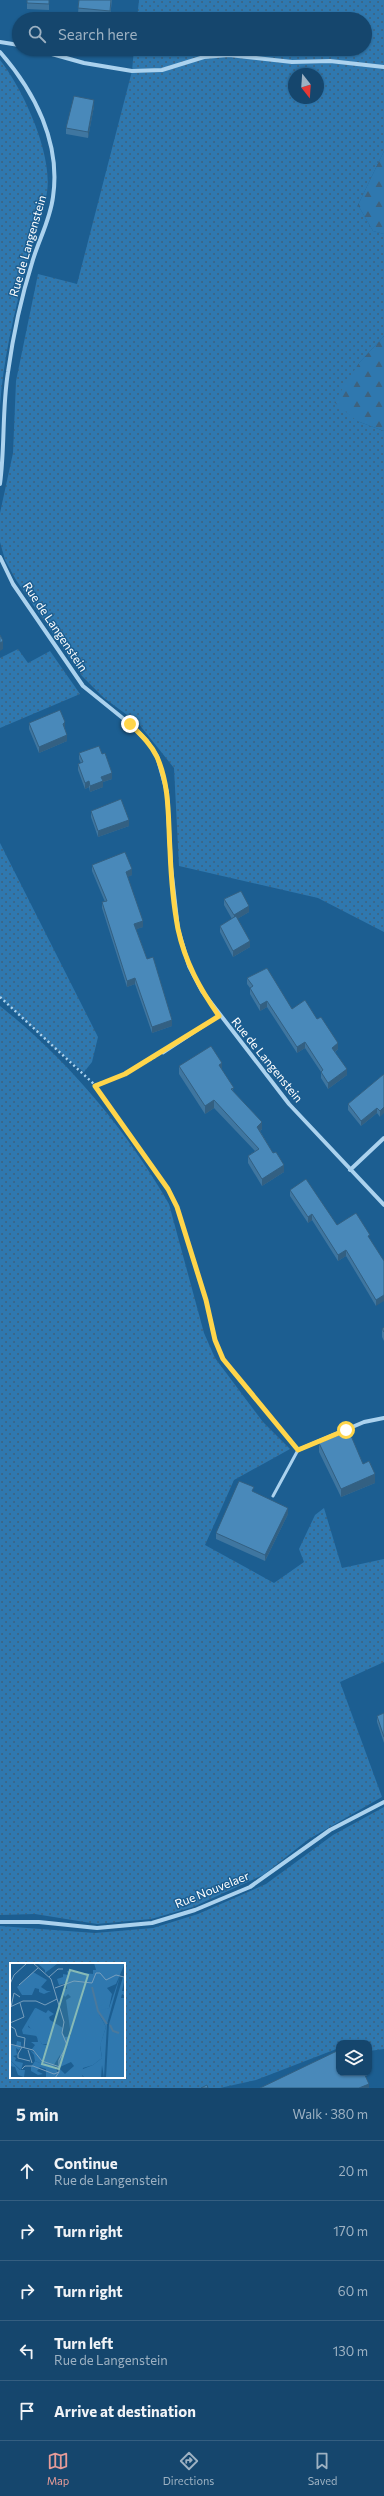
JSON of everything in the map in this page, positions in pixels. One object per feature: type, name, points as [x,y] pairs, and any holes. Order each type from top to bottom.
[{"type":"street","points":[[0,42],[12,44]]},
{"type":"street","name":"Rue de Langenstein","points":[[0,52],[18,72],[45,124],[55,175],[53,198],[47,225],[32,262],[8,372],[0,484]]},
{"type":"street","points":[[59,56],[84,63],[132,71],[154,71],[212,56]]},
{"type":"street","points":[[245,56],[292,62],[330,61],[384,67]]},
{"type":"street","name":"Rue de Langenstein","points":[[0,557],[13,584],[83,686],[130,724],[147,741],[157,756],[167,792],[173,896],[182,942],[189,966],[202,991],[219,1016],[289,1104],[384,1205]]},
{"type":"street","points":[[350,1170],[384,1138]]},
{"type":"street","points":[[298,1450],[364,1422],[384,1418]]},
{"type":"street","name":"Rue Nouvelaer","points":[[0,1922],[39,1922],[97,1928],[152,1923],[195,1910],[250,1887],[330,1830],[384,1802]]},
{"type":"lane","points":[[162,1053],[219,1016]]},
{"type":"lane","points":[[273,1496],[298,1450]]},
{"type":"path","points":[[0,997],[95,1086],[168,1189],[177,1207],[206,1300],[215,1340],[223,1359],[298,1450]]},
{"type":"path","points":[[95,1086],[125,1074],[162,1053]]},
{"type":"green space","points":[[139,0],[384,0],[384,151],[358,205],[373,231],[384,234],[384,336],[359,363],[357,421],[384,431],[384,932],[318,898],[179,866],[174,768],[138,723],[104,698],[82,676],[16,580],[5,560],[0,542],[0,513],[13,453],[16,381],[38,274],[77,284],[132,71],[133,56],[372,56],[372,12],[138,12]]},
{"type":"green space","points":[[0,60],[9,72],[27,104],[41,141],[48,177],[45,202],[17,304],[1,389],[0,406]]},
{"type":"green space","points":[[384,151],[384,234],[373,231],[358,205]]},
{"type":"green space","points":[[384,336],[384,431],[357,421],[334,402],[359,363]]},
{"type":"green space","points":[[18,649],[28,663],[50,651],[80,694],[0,728],[0,658]]},
{"type":"green space","points":[[0,843],[98,1037],[92,1062],[84,1072],[53,1047],[0,997]]},
{"type":"green space","points":[[0,1006],[49,1049],[72,1072],[114,1122],[152,1176],[169,1204],[204,1333],[215,1358],[263,1422],[290,1449],[234,1480],[205,1545],[274,1583],[304,1562],[299,1549],[315,1515],[324,1508],[342,1568],[384,1559],[384,1662],[340,1682],[382,1797],[309,1839],[263,1875],[193,1907],[151,1919],[97,1924],[35,1914],[0,1915]]},
{"type":"green space","points":[[384,1807],[384,2049],[372,2051],[372,2040],[336,2040],[336,2049],[256,2080],[220,2088],[0,2088],[0,1926],[95,1933],[153,1928],[198,1914],[266,1884],[333,1835]]},
{"type":"building","points":[[27,0],[49,0],[49,4],[27,3]]},
{"type":"building","points":[[79,0],[111,0],[110,11],[78,8]]},
{"type":"building","points":[[74,96],[94,100],[88,132],[66,128]]},
{"type":"building","points":[[0,635],[3,641],[0,643]]},
{"type":"building","points":[[60,710],[65,722],[63,724],[67,735],[39,747],[29,723]]},
{"type":"building","points":[[99,746],[102,754],[105,753],[112,773],[101,777],[103,781],[90,786],[89,781],[85,783],[78,764],[83,762],[79,753]]},
{"type":"building","points":[[121,799],[129,820],[98,831],[91,811]]},
{"type":"building","points":[[125,852],[132,869],[126,872],[143,921],[134,924],[147,959],[153,957],[172,1020],[152,1027],[135,978],[127,981],[102,902],[107,901],[92,865]]},
{"type":"building","points":[[241,891],[249,906],[234,915],[224,899]]},
{"type":"building","points":[[236,916],[250,941],[233,951],[220,926]]},
{"type":"building","points":[[267,968],[292,1009],[305,1000],[317,1019],[321,1017],[338,1043],[332,1048],[347,1069],[328,1083],[321,1072],[323,1070],[305,1042],[297,1047],[267,1001],[260,1005],[250,988],[253,986],[247,978]]},
{"type":"building","points":[[211,1046],[222,1063],[219,1065],[234,1088],[231,1089],[262,1122],[257,1127],[273,1153],[276,1152],[284,1165],[262,1179],[248,1156],[259,1149],[214,1100],[205,1106],[179,1066]]},
{"type":"building","points":[[384,1074],[384,1107],[380,1111],[377,1108],[361,1121],[348,1104]]},
{"type":"building","points":[[306,1179],[337,1225],[356,1213],[370,1235],[368,1236],[384,1261],[384,1295],[376,1300],[346,1250],[338,1255],[312,1214],[308,1217],[290,1190]]},
{"type":"building","points":[[349,1431],[363,1464],[369,1461],[375,1474],[341,1489],[319,1443]]},
{"type":"building","points":[[239,1481],[254,1487],[252,1491],[288,1508],[265,1555],[216,1533]]},
{"type":"building","points":[[384,1713],[384,1737],[377,1716]]},
{"type":"building","points":[[336,2051],[336,2076],[365,2076],[369,2084],[359,2088],[260,2088]]},
{"type":"building","points":[[207,2085],[208,2088],[201,2088]]},
{"type":"route","points":[[130,724],[147,741],[157,756],[164,774],[167,792],[173,896],[178,929],[189,966],[202,991],[219,1016],[190,1036],[125,1074],[95,1086],[168,1189],[177,1207],[206,1300],[215,1340],[223,1359],[251,1395],[298,1450],[346,1430]]}]
